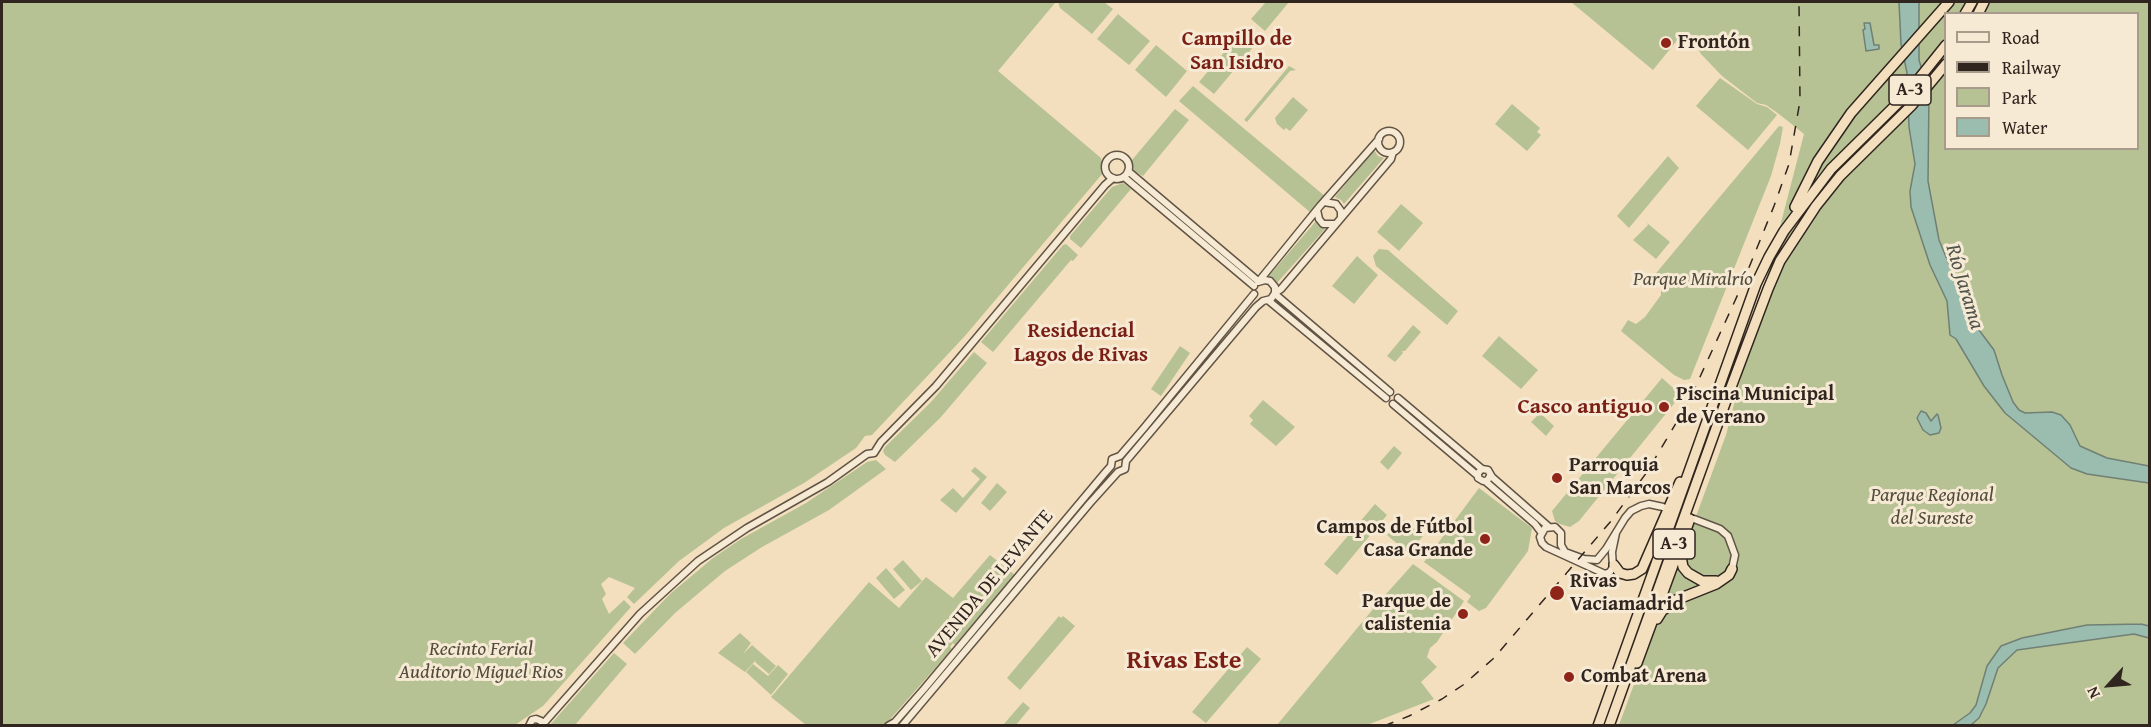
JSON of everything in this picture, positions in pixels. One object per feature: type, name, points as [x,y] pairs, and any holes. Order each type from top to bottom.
[{"type":"highway","points":[[1784,231],[1818,161],[1851,113],[1949,2]]},
{"type":"highway","name":"A-3","points":[[1598,726],[1756,284],[1784,231],[1831,170],[1905,96],[1944,47]]},
{"type":"highway","name":"A-3","points":[[1609,726],[1768,289],[1794,237],[1840,176],[1912,105],[1944,66]]},
{"type":"highway","points":[[1613,714],[1620,706],[1652,627],[1713,453],[1737,374]]},
{"type":"highway","points":[[1613,562],[1620,573],[1627,575],[1634,574],[1645,564],[1663,517],[1696,451]]},
{"type":"highway","points":[[1683,539],[1680,558],[1688,573],[1695,579],[1712,582],[1721,579],[1732,569]]},
{"type":"highway","points":[[1652,627],[1662,611],[1676,600],[1716,584],[1729,575],[1732,569]]},
{"type":"street","points":[[1388,132],[1397,135],[1400,145],[1394,152],[1391,159],[1334,224],[1281,290],[1256,307],[1126,461],[1125,469],[1118,472],[1113,470],[1112,459],[1120,456],[1254,294],[1257,283],[1383,134],[1388,132]]},
{"type":"street","points":[[1379,139],[1381,149],[1388,153],[1394,152]]},
{"type":"street","points":[[1113,178],[1108,175],[1105,168],[1107,160],[1112,156],[1118,155],[1125,158],[1129,164],[1126,174]]},
{"type":"street","points":[[529,726],[532,720],[536,719],[540,720],[543,725],[640,614],[698,561],[747,528],[828,482],[867,454],[874,453],[881,442],[936,386],[1105,185],[1113,178],[1126,174]]},
{"type":"street","points":[[1126,174],[1257,283],[1270,281],[1274,285],[1275,293],[1390,392],[1396,393],[1398,398],[1482,469],[1488,471],[1490,476],[1549,526],[1559,530],[1562,536],[1560,542],[1557,546],[1550,548]]},
{"type":"street","points":[[1323,203],[1329,201],[1336,204],[1341,211],[1341,217]]},
{"type":"street","points":[[1317,210],[1323,224],[1334,224]]},
{"type":"street","points":[[1254,294],[1266,301],[1386,398],[1388,403],[1394,404],[1478,476],[1479,480],[1485,482],[1542,532]]},
{"type":"street","points":[[1386,398],[1390,392]]},
{"type":"street","points":[[1394,404],[1398,398]]},
{"type":"street","points":[[1120,456],[1126,461]]},
{"type":"street","name":"AVENIDA DE LEVANTE","points":[[896,725],[1111,465]]},
{"type":"street","points":[[1478,476],[1482,469]]},
{"type":"street","name":"AVENIDA DE LEVANTE","points":[[896,725],[1118,472]]},
{"type":"street","points":[[1485,482],[1490,476]]},
{"type":"street","points":[[1597,569],[1599,558],[1624,518],[1634,509],[1649,504],[1663,507]]},
{"type":"street","points":[[1694,519],[1720,529],[1728,536],[1735,555],[1732,569]]},
{"type":"street","points":[[1549,526],[1542,532],[1541,542],[1601,573],[1612,570],[1616,533]]},
{"type":"street","points":[[1560,542],[1565,552],[1574,556],[1589,560],[1607,556],[1613,562]]},
{"type":"green space","name":"Recinto Ferial Auditorio Miguel Rios","points":[[2,2],[1058,2],[998,71],[1101,158],[1103,173],[964,337],[872,435],[865,436],[856,448],[804,483],[724,528],[679,561],[634,604],[627,597],[635,588],[609,577],[601,584],[606,594],[602,599],[609,614],[624,600],[631,607],[543,706],[515,725],[2,725]]},
{"type":"green space","points":[[1058,2],[1104,2],[1113,9],[1092,34],[1060,8]]},
{"type":"green space","points":[[1266,2],[1289,2],[1265,31],[1251,19]]},
{"type":"green space","name":"Parque Regional del Sureste","points":[[1571,2],[2149,2],[2149,725],[1619,725],[1726,435],[1804,134],[1779,114],[1766,105],[1757,103],[1722,76],[1701,54],[1698,49],[1699,43],[1693,36],[1679,38],[1653,70]]},
{"type":"green space","points":[[1118,14],[1150,41],[1129,65],[1097,39]]},
{"type":"green space","points":[[1246,29],[1259,40],[1214,94],[1199,82]]},
{"type":"green space","points":[[1156,45],[1187,71],[1166,97],[1135,70]]},
{"type":"green space","points":[[1289,66],[1296,70],[1290,71],[1247,122],[1244,120]]},
{"type":"green space","points":[[1720,78],[1777,115],[1748,150],[1696,106]]},
{"type":"green space","points":[[1193,86],[1326,197],[1311,213],[1179,101]]},
{"type":"green space","points":[[1293,97],[1308,110],[1290,131],[1286,128],[1284,130],[1277,124],[1275,118]]},
{"type":"green space","points":[[1512,104],[1540,128],[1537,132],[1541,135],[1527,151],[1495,124]]},
{"type":"green space","points":[[1175,109],[1189,120],[1143,176],[1134,173],[1132,160]]},
{"type":"green space","name":"Parque Miralrío","points":[[1779,126],[1783,127],[1771,176],[1690,379],[1684,380],[1674,375],[1621,331],[1628,320],[1636,324],[1645,317],[1661,295],[1661,287],[1652,278]]},
{"type":"green space","points":[[1374,150],[1378,156],[1384,158],[1344,204],[1335,197]]},
{"type":"green space","points":[[1668,156],[1679,168],[1629,228],[1617,216]]},
{"type":"green space","points":[[1123,183],[1131,189],[1081,248],[1070,239],[1070,236],[1112,187]]},
{"type":"green space","points":[[1401,204],[1423,223],[1399,251],[1377,232]]},
{"type":"green space","points":[[1316,221],[1325,229],[1277,283],[1269,276]]},
{"type":"green space","points":[[1647,223],[1670,242],[1656,259],[1633,240],[1648,225]]},
{"type":"green space","points":[[1066,244],[1078,255],[1073,261],[1071,260],[993,352],[981,342]]},
{"type":"green space","points":[[1379,249],[1388,250],[1458,311],[1447,325],[1376,266],[1373,256]]},
{"type":"green space","points":[[1357,256],[1378,275],[1354,304],[1332,286]]},
{"type":"green space","points":[[1413,325],[1421,332],[1405,351],[1402,351],[1403,353],[1395,362],[1387,356]]},
{"type":"green space","points":[[1499,336],[1538,370],[1521,389],[1482,356]]},
{"type":"green space","points":[[1180,346],[1190,353],[1161,396],[1151,389]]},
{"type":"green space","points":[[974,352],[987,363],[941,417],[895,462],[885,455],[883,451],[885,447],[931,402]]},
{"type":"green space","points":[[1662,378],[1681,395],[1579,521],[1570,527],[1555,521],[1552,511]]},
{"type":"green space","points":[[1263,400],[1295,427],[1276,446],[1250,424],[1253,420],[1249,416]]},
{"type":"green space","points":[[1540,413],[1554,426],[1546,436],[1531,422]]},
{"type":"green space","points":[[1394,446],[1402,453],[1388,470],[1380,462]]},
{"type":"green space","points":[[876,460],[886,469],[829,510],[762,547],[725,571],[675,613],[635,654],[623,643],[670,594],[713,558],[741,539],[806,503],[867,462]]},
{"type":"green space","points":[[975,467],[987,477],[956,513],[940,500],[953,488],[963,498],[980,479],[971,471]]},
{"type":"green space","points":[[997,483],[1007,492],[990,511],[981,503]]},
{"type":"green space","name":"Campos de Fútbol Casa Grande","points":[[1479,488],[1532,528],[1528,551],[1486,608],[1479,611],[1467,602],[1471,596],[1424,562]]},
{"type":"green space","points":[[1375,504],[1387,515],[1337,575],[1324,564]]},
{"type":"green space","points":[[1399,516],[1423,536],[1408,553],[1387,535],[1391,531],[1388,528]]},
{"type":"green space","points":[[990,555],[1015,575],[955,645],[953,643],[950,647],[952,649],[885,725],[806,725],[771,697],[869,582],[899,608],[926,577],[953,598]]},
{"type":"green space","points":[[903,560],[922,581],[911,590],[893,569]]},
{"type":"green space","points":[[1413,564],[1464,601],[1437,642],[1430,648],[1427,657],[1437,667],[1421,682],[1434,699],[1367,725],[1277,725],[1378,603]]},
{"type":"green space","points":[[886,568],[905,590],[894,599],[876,578]]},
{"type":"green space","points":[[1059,616],[1061,618],[1063,616],[1075,626],[1020,690],[1007,678]]},
{"type":"green space","points":[[740,633],[751,643],[743,654],[752,645],[776,666],[769,674],[755,662],[756,660],[745,672],[718,653]]},
{"type":"green space","points":[[1247,647],[1261,659],[1206,723],[1192,712]]},
{"type":"green space","points":[[614,653],[627,664],[575,725],[550,725]]},
{"type":"green space","points":[[753,664],[768,676],[778,665],[788,674],[771,695],[746,672]]},
{"type":"green space","points":[[1023,702],[1030,708],[1016,725],[1003,725]]},
{"type":"water","points":[[1899,2],[1919,2],[1919,60],[1929,92],[1928,181],[1939,240],[1973,322],[1994,350],[2013,402],[2019,410],[2025,413],[2052,412],[2061,415],[2070,425],[2080,446],[2107,458],[2149,466],[2149,483],[2087,474],[2071,468],[2005,413],[1984,386],[1956,339],[1950,335],[1947,301],[1930,265],[1911,207],[1910,191],[1915,164],[1909,127],[1907,73],[1901,44]]},
{"type":"water","points":[[1864,23],[1870,23],[1874,45],[1879,45],[1879,49],[1866,51]]},
{"type":"water","points":[[1921,411],[1926,413],[1931,421],[1938,415],[1941,428],[1939,433],[1930,435],[1923,430],[1917,418]]},
{"type":"water","points":[[2141,624],[2149,626],[2149,638],[2134,634],[2017,650],[1998,668],[1979,718],[1971,725],[1953,725],[1970,713],[1976,705],[1987,666],[2001,646],[2022,638],[2087,625]]},
{"type":"railway","points":[[1384,726],[1442,699],[1463,685],[1494,658],[1611,521],[1647,472],[1688,403],[1739,292],[1789,164],[1800,101],[1799,2]]},
{"type":"place","name":"Frontón","points":[[1666,43]]},
{"type":"place","name":"Piscina Municipal de Verano","points":[[1664,407]]},
{"type":"place","name":"Parroquia San Marcos","points":[[1557,478]]},
{"type":"place","name":"Campos de Fútbol Casa Grande","points":[[1485,539]]},
{"type":"place","name":"Rivas Vaciamadrid","points":[[1557,593]]},
{"type":"place","name":"Parque de calistenia","points":[[1463,614]]},
{"type":"place","name":"Combat Arena","points":[[1569,677]]},
{"type":"district","name":"Campillo de San Isidro","points":[[1237,52]]},
{"type":"district","name":"Residencial Lagos de Rivas","points":[[1081,344]]},
{"type":"district","name":"Casco antiguo","points":[[1585,407]]},
{"type":"district","name":"Rivas Este","points":[[1184,661]]},
{"type":"water label","name":"Río Jarama","points":[[1964,287]]}]
